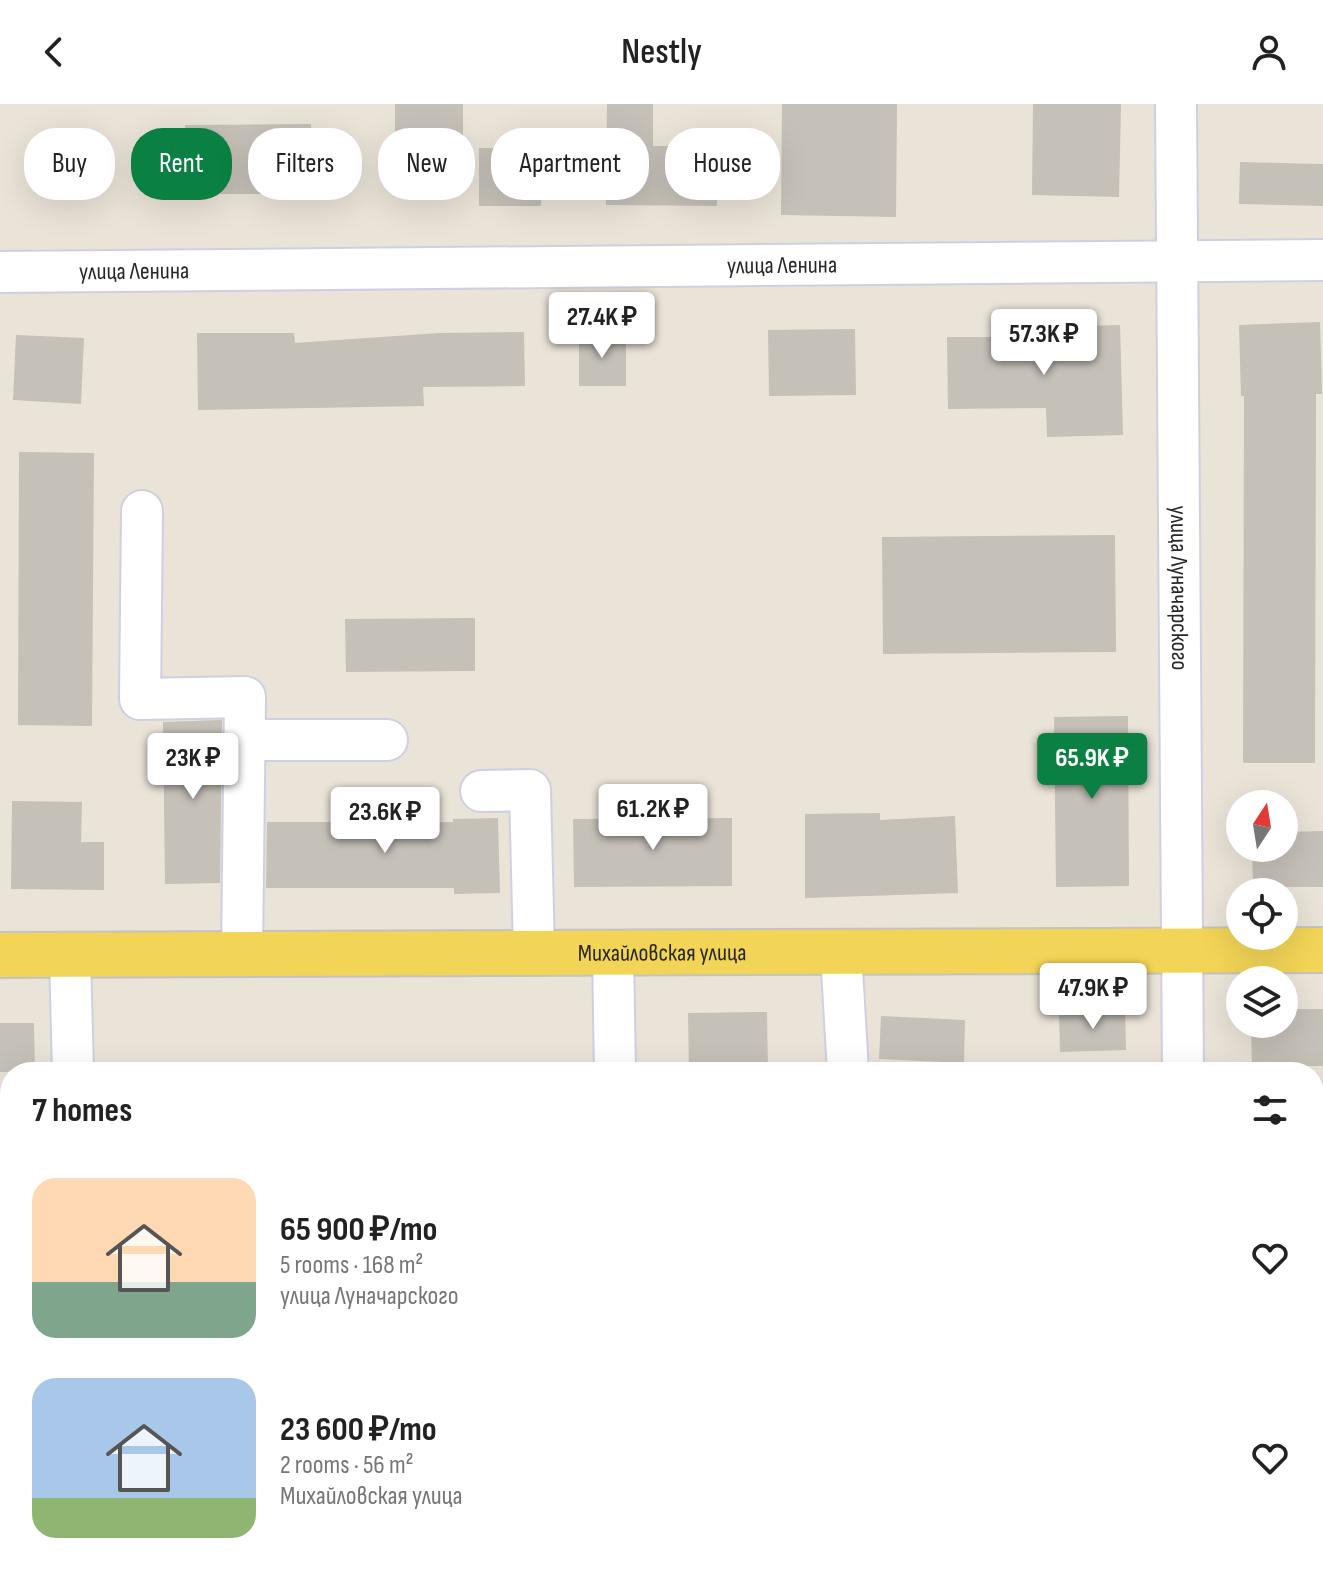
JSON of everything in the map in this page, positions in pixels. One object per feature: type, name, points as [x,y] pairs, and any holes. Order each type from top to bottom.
[{"type":"main road","name":"Михайловская улица","points":[[0,955],[1323,950]]},
{"type":"street","name":"улица Луначарского","points":[[1176,104],[1183,1062]]},
{"type":"street","name":"улица Ленина","points":[[0,272],[1323,260]]},
{"type":"street","points":[[142,511],[140,699],[245,697],[242,955]]},
{"type":"street","points":[[244,740],[387,740]]},
{"type":"street","points":[[481,791],[530,790],[534,953]]},
{"type":"street","points":[[841,952],[847,1062]]},
{"type":"street","points":[[613,953],[615,1062]]},
{"type":"street","points":[[70,955],[73,1062]]},
{"type":"building","points":[[395,104],[463,104],[463,128],[395,128]]},
{"type":"building","points":[[607,104],[653,104],[653,146],[665,146],[665,200],[717,200],[717,206],[606,205],[606,200],[649,200],[649,128],[607,128]]},
{"type":"building","points":[[782,104],[897,104],[896,217],[781,215]]},
{"type":"building","points":[[1033,104],[1121,104],[1119,197],[1032,195]]},
{"type":"building","points":[[311,124],[311,128],[248,128],[248,194],[232,194],[232,128],[185,128],[185,125]]},
{"type":"building","points":[[479,148],[491,148],[491,200],[541,200],[541,206],[479,206]]},
{"type":"building","points":[[1240,162],[1323,164],[1323,206],[1239,204]]},
{"type":"building","points":[[1320,322],[1322,394],[1316,394],[1315,763],[1243,763],[1244,396],[1241,396],[1239,325]]},
{"type":"building","points":[[1120,325],[1123,435],[1047,437],[1046,408],[948,409],[947,337],[1044,337],[1044,327]]},
{"type":"building","points":[[855,329],[856,395],[769,396],[768,330]]},
{"type":"building","points":[[524,332],[525,386],[423,387],[424,406],[198,410],[197,333],[294,333],[295,343],[439,333]]},
{"type":"building","points":[[579,333],[626,333],[626,386],[579,386]]},
{"type":"building","points":[[16,335],[84,338],[81,404],[13,400]]},
{"type":"building","points":[[19,452],[94,453],[92,726],[18,725]]},
{"type":"building","points":[[1115,535],[1116,652],[883,654],[882,537]]},
{"type":"building","points":[[475,618],[475,671],[346,672],[345,619]]},
{"type":"building","points":[[1128,716],[1129,886],[1056,887],[1054,717]]},
{"type":"building","points":[[222,720],[220,883],[165,884],[163,722]]},
{"type":"building","points":[[12,801],[82,802],[81,842],[104,842],[104,890],[11,889]]},
{"type":"building","points":[[880,813],[880,820],[955,816],[958,893],[805,898],[805,814]]},
{"type":"building","points":[[498,818],[500,893],[454,894],[454,888],[266,888],[267,822],[453,822],[453,819]]},
{"type":"building","points":[[732,818],[732,886],[574,887],[573,819]]},
{"type":"building","points":[[1323,831],[1323,887],[1298,887],[1298,878],[1253,878],[1252,862],[1298,862],[1298,832]]},
{"type":"building","points":[[1125,1009],[1126,1050],[1060,1052],[1059,1012]]},
{"type":"building","points":[[1298,1009],[1323,1009],[1323,1062],[1252,1062],[1251,1038],[1298,1038]]},
{"type":"building","points":[[767,1012],[768,1062],[689,1062],[688,1013]]},
{"type":"building","points":[[881,1016],[965,1020],[964,1062],[879,1059]]},
{"type":"building","points":[[0,1023],[34,1023],[35,1062],[0,1062]]}]
